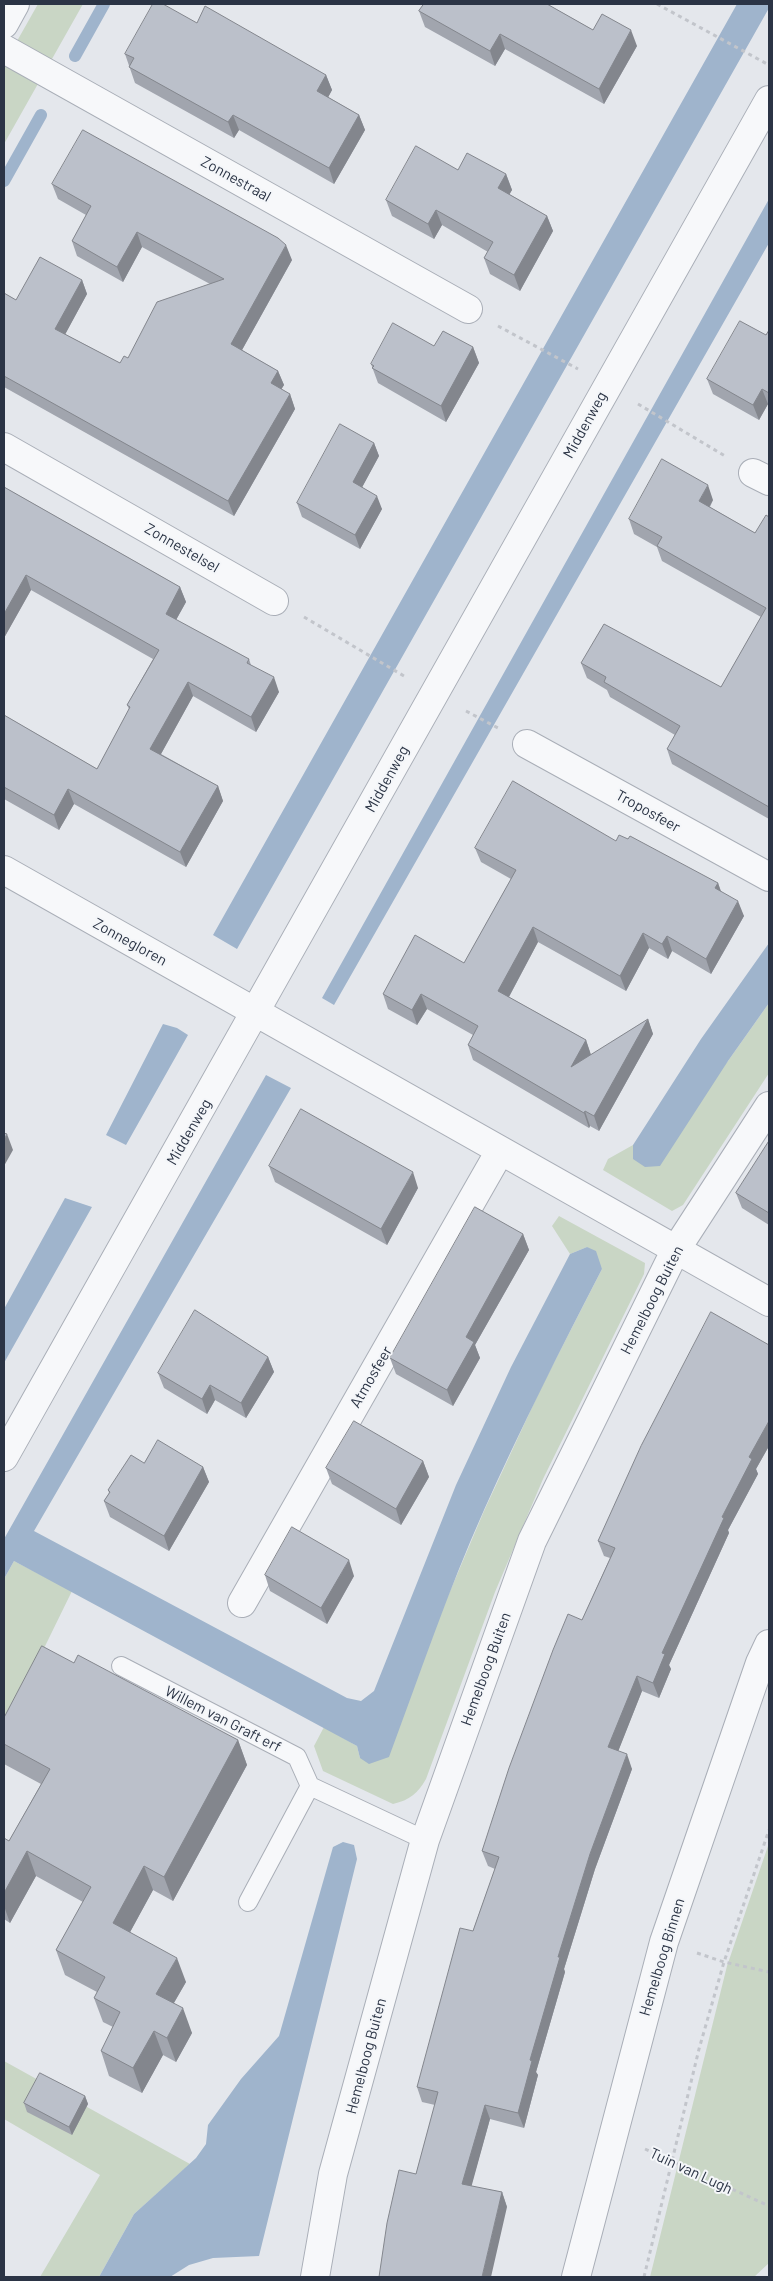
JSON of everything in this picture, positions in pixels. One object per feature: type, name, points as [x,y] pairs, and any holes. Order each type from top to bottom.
[{"type":"street","points":[[4,24],[15,4]]},
{"type":"street","name":"Zonnestraal","points":[[4,49],[468,309]]},
{"type":"street","name":"Middenweg","points":[[4,1457],[257,1013],[568,454],[769,100]]},
{"type":"street","name":"Zonnestelsel","points":[[4,447],[274,601]]},
{"type":"street","name":"Troposfeer","points":[[527,744],[769,877]]},
{"type":"street","name":"Zonnegloren","points":[[4,870],[257,1013]]},
{"type":"street","points":[[257,1013],[675,1251],[769,1302]]},
{"type":"street","name":"Hemelboog Buiten","points":[[315,2277],[333,2174],[425,1840],[532,1541],[675,1251],[769,1106]]},
{"type":"street","name":"Atmosfeer","points":[[242,1603],[500,1151]]},
{"type":"street","name":"Hemelboog Binnen","points":[[576,2277],[664,1942],[760,1663],[769,1644]]},
{"type":"lane","name":"Willem van Graft erf","points":[[121,1666],[297,1757],[310,1786]]},
{"type":"lane","points":[[248,1902],[310,1786],[425,1840]]},
{"type":"path","points":[[657,4],[769,65]]},
{"type":"path","points":[[530,343],[581,371]]},
{"type":"path","points":[[647,409],[761,477]]},
{"type":"path","points":[[274,601],[361,649],[410,679]]},
{"type":"path","points":[[463,709],[500,729]]},
{"type":"path","points":[[644,2277],[699,2049],[724,1962],[769,1830]]},
{"type":"path","points":[[664,1942],[724,1962],[769,1972]]},
{"type":"path","name":"Tuin van Lugh","points":[[613,2135],[769,2206]]},
{"type":"green space","points":[[38,4],[83,4],[4,144],[4,64]]},
{"type":"green space","points":[[769,1003],[769,1073],[683,1205],[672,1211],[603,1170],[608,1159],[633,1145],[633,1159],[728,1061]]},
{"type":"green space","points":[[559,1216],[645,1263],[644,1274],[543,1479],[495,1592],[426,1779],[413,1795],[393,1804],[323,1771],[314,1746],[324,1727],[357,1746],[360,1758],[448,1596],[484,1511],[541,1388],[602,1269],[587,1247],[570,1254],[552,1226]]},
{"type":"green space","points":[[14,1561],[72,1591],[4,1730],[4,1579]]},
{"type":"green space","points":[[769,1843],[769,2263],[754,2277],[650,2277],[727,1966]]},
{"type":"green space","points":[[4,2061],[190,2164],[134,2214],[99,2277],[40,2277],[100,2175],[4,2119]]},
{"type":"water","points":[[737,4],[769,4],[769,8],[237,949],[213,935]]},
{"type":"water","points":[[769,199],[769,243],[334,1005],[322,998]]},
{"type":"water","points":[[769,943],[769,1003],[728,1061],[660,1166],[645,1167],[633,1159],[633,1145],[701,1039]]},
{"type":"water","points":[[163,1024],[177,1028],[188,1035],[126,1145],[106,1135]]},
{"type":"water","points":[[266,1075],[291,1088],[34,1531],[347,1698],[361,1701],[374,1691],[456,1485],[511,1367],[570,1254],[587,1247],[596,1251],[602,1269],[512,1449],[484,1510],[446,1601],[389,1757],[369,1764],[360,1758],[357,1746],[14,1561],[4,1579],[4,1539]]},
{"type":"water","points":[[65,1198],[92,1207],[4,1363],[4,1309]]},
{"type":"water","points":[[343,1842],[354,1845],[357,1859],[259,2256],[213,2258],[189,2265],[170,2277],[99,2277],[134,2214],[196,2158],[206,2144],[208,2125],[241,2079],[279,2036],[333,1847]]},
{"type":"building","points":[[153,4],[163,4],[197,23],[205,6],[326,75],[317,91],[359,115],[329,168],[233,115],[228,122],[129,67],[134,58],[125,54]]},
{"type":"building","points":[[424,4],[547,4],[593,30],[602,14],[631,30],[599,89],[500,34],[490,51],[419,11]]},
{"type":"building","points":[[83,130],[278,238],[286,245],[231,344],[278,371],[271,383],[290,394],[228,501],[4,376],[4,293],[16,300],[40,257],[82,280],[55,329],[120,363],[124,356],[128,358],[157,302],[224,279],[137,232],[117,267],[72,241],[91,206],[52,184]]},
{"type":"building","points":[[416,146],[458,170],[467,153],[506,174],[498,188],[547,216],[514,275],[484,258],[493,242],[436,210],[428,224],[386,200]]},
{"type":"building","points":[[740,321],[766,335],[769,330],[769,393],[762,389],[753,405],[707,379]]},
{"type":"building","points":[[393,323],[434,346],[443,331],[473,347],[441,406],[372,368],[374,366],[371,364]]},
{"type":"building","points":[[340,424],[374,443],[353,482],[377,496],[355,535],[297,503]]},
{"type":"building","points":[[662,459],[708,485],[699,501],[755,533],[766,515],[769,517],[769,807],[667,749],[680,726],[604,682],[606,677],[581,663],[604,624],[721,687],[766,608],[657,546],[662,537],[629,519]]},
{"type":"building","points":[[4,487],[180,587],[166,614],[249,659],[247,663],[274,677],[251,717],[188,682],[150,749],[218,786],[180,852],[68,789],[54,815],[4,787],[4,715],[97,769],[130,707],[127,705],[159,650],[26,575],[4,614]]},
{"type":"building","points":[[513,781],[616,841],[619,835],[628,839],[630,836],[718,883],[715,888],[738,901],[706,959],[667,936],[662,944],[643,933],[620,976],[533,927],[498,991],[586,1040],[571,1067],[648,1019],[594,1116],[585,1111],[584,1113],[468,1045],[478,1026],[421,994],[412,1010],[383,994],[415,935],[464,963],[516,870],[475,848]]},
{"type":"building","points":[[301,1109],[413,1172],[381,1229],[269,1166]]},
{"type":"building","points":[[769,1141],[769,1213],[736,1193]]},
{"type":"building","points":[[475,1207],[523,1234],[466,1337],[474,1342],[447,1390],[390,1358]]},
{"type":"building","points":[[195,1310],[268,1357],[241,1403],[210,1385],[202,1399],[158,1373]]},
{"type":"building","points":[[711,1312],[769,1345],[769,1421],[749,1457],[752,1459],[722,1517],[724,1518],[662,1653],[665,1654],[653,1683],[637,1676],[608,1747],[627,1754],[590,1854],[558,1957],[560,1957],[530,2060],[532,2061],[518,2113],[485,2105],[462,2184],[502,2192],[482,2277],[379,2277],[387,2223],[399,2170],[416,2174],[438,2092],[417,2087],[460,1928],[473,1931],[499,1857],[482,1851],[509,1768],[568,1614],[582,1620],[615,1548],[598,1541],[641,1446]]},
{"type":"building","points":[[354,1421],[423,1461],[396,1509],[326,1468]]},
{"type":"building","points":[[158,1440],[203,1467],[164,1536],[104,1501],[110,1492],[108,1490],[131,1455],[144,1463]]},
{"type":"building","points":[[292,1527],[349,1560],[321,1608],[265,1575]]},
{"type":"building","points":[[42,1646],[74,1663],[78,1655],[238,1740],[164,1877],[144,1866],[113,1923],[177,1958],[156,1994],[183,2008],[167,2038],[154,2031],[133,2068],[101,2051],[120,2012],[94,1998],[105,1977],[56,1950],[91,1887],[27,1851],[4,1893],[4,1838],[9,1841],[50,1769],[4,1744],[4,1718]]},
{"type":"building","points":[[40,2073],[85,2096],[69,2127],[24,2103]]},
{"type":"waterway","points":[[75,56],[104,4]]},
{"type":"waterway","points":[[4,181],[41,115]]}]
